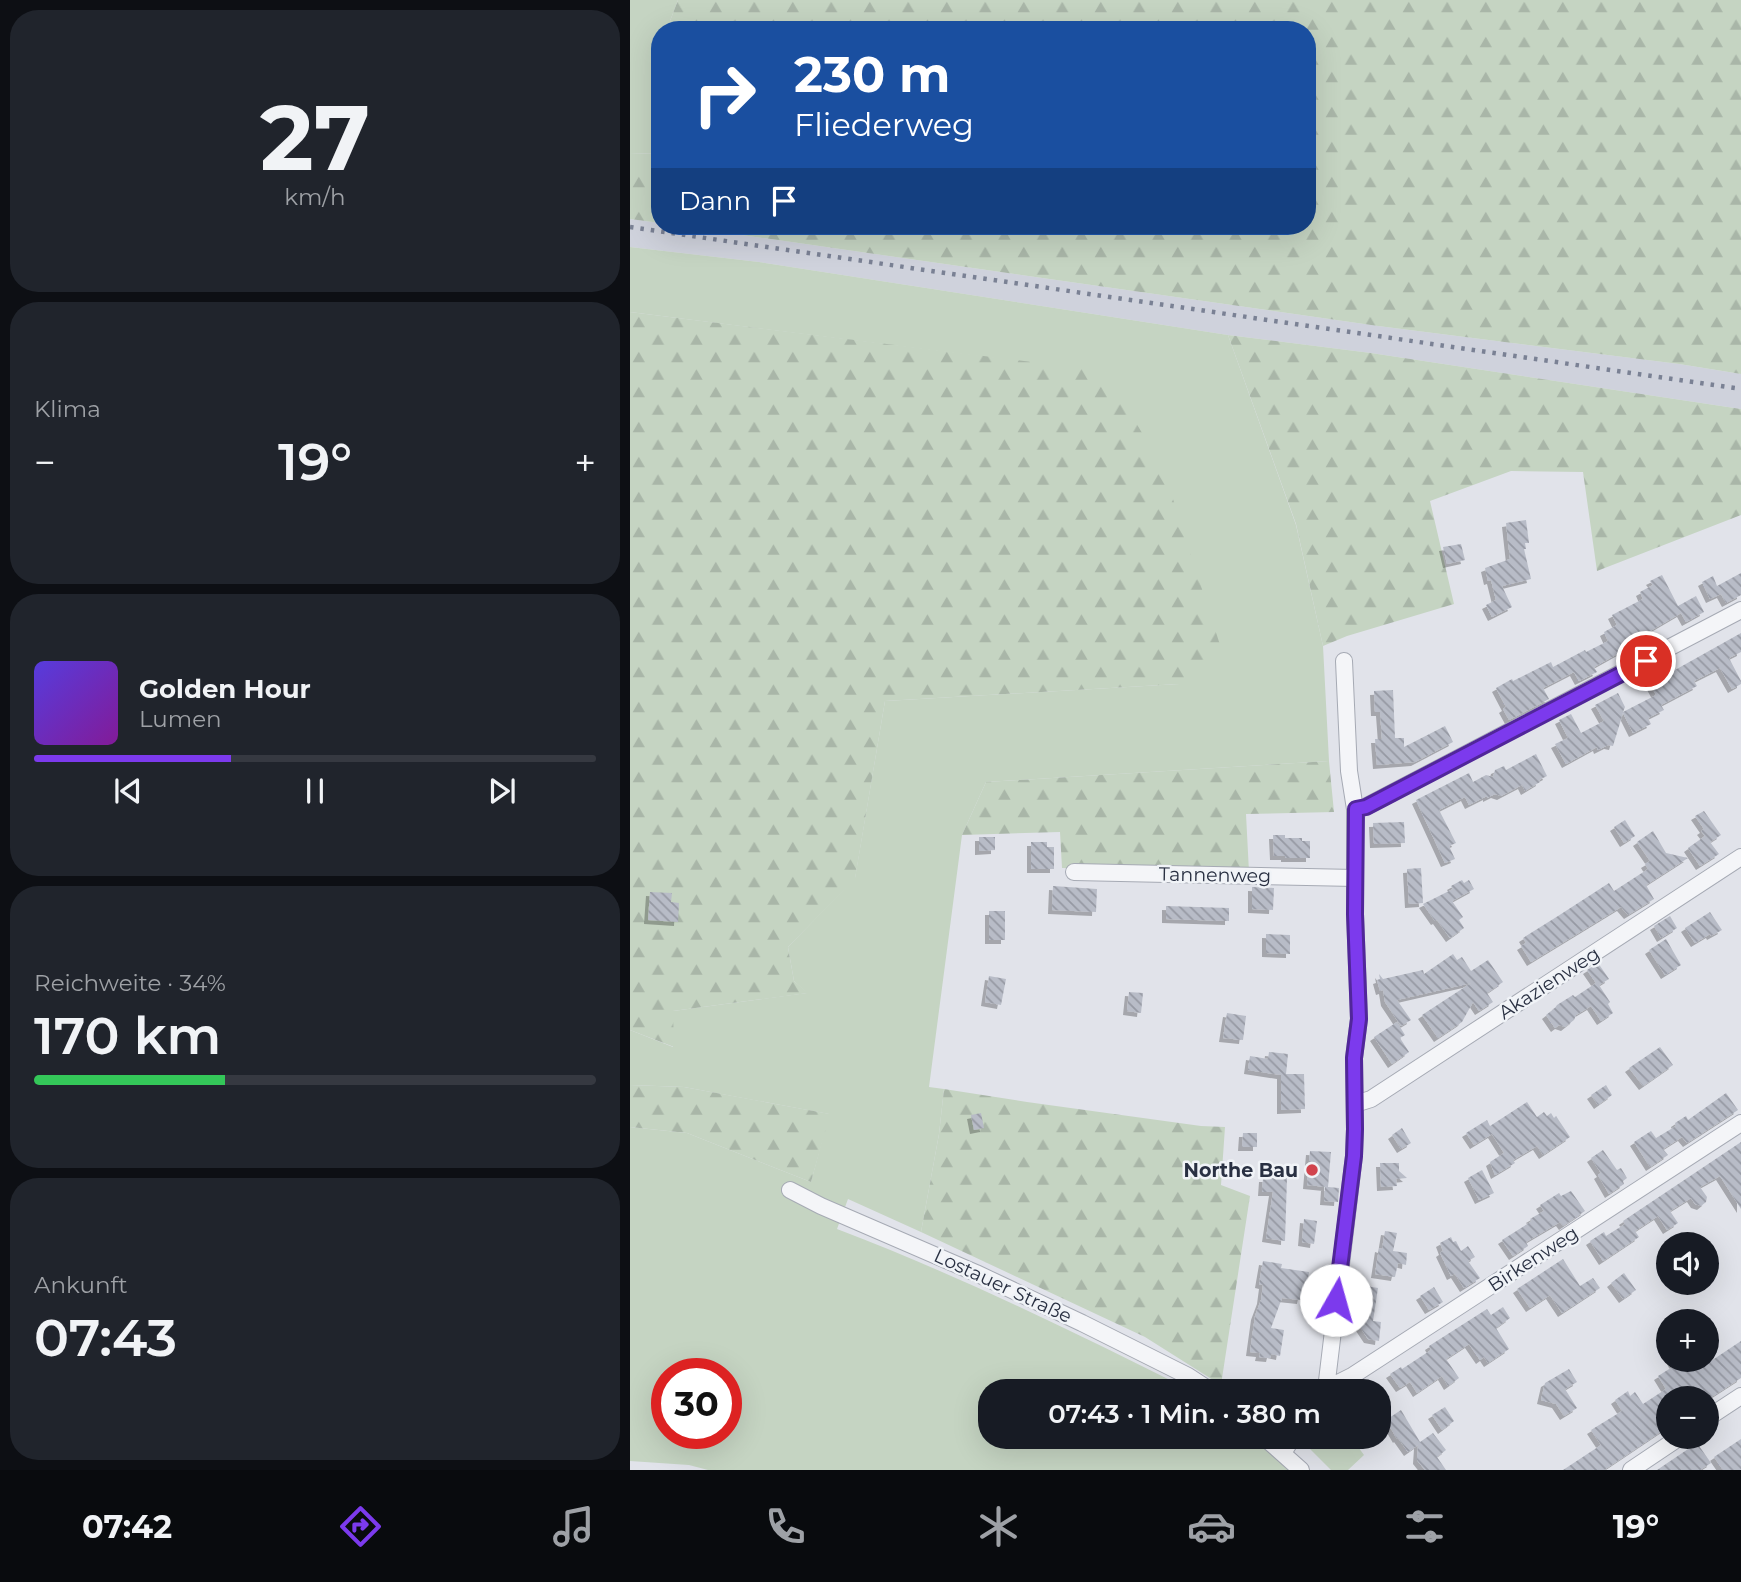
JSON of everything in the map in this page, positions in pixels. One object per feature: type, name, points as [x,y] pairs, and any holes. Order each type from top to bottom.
[{"type":"street","points":[[1356,809],[1366,807],[1455,762],[1741,610]]},
{"type":"street","points":[[1325,1379],[1354,1156],[1354,1058],[1359,1019],[1356,809],[1349,771],[1344,661]]},
{"type":"street","name":"Akazienweg","points":[[1355,1104],[1371,1099],[1741,858]]},
{"type":"street","name":"Tannenweg","points":[[1074,872],[1355,878]]},
{"type":"street","name":"Birkenweg","points":[[1346,1379],[1741,1123]]},
{"type":"street","name":"Lostauer Straße","points":[[790,1190],[976,1273],[1193,1379]]},
{"type":"street","points":[[1719,1410],[1741,1396]]},
{"type":"street","points":[[1277,1449],[1301,1470]]},
{"type":"street","points":[[1283,1454],[1286,1449]]},
{"type":"street","points":[[1631,1470],[1662,1449]]},
{"type":"shaded area","points":[[630,219],[651,222],[651,235],[742,235],[1378,326],[1679,364],[1741,374],[1741,409],[1371,353],[1228,335],[759,262],[630,247]]},
{"type":"green space","points":[[630,0],[678,0],[670,21],[651,21],[651,154],[630,153]]},
{"type":"green space","points":[[678,0],[1741,0],[1741,374],[1378,326],[742,235],[1316,235],[1316,21],[670,21]]},
{"type":"green space","points":[[630,153],[651,154],[651,222],[630,219]]},
{"type":"green space","points":[[630,247],[759,262],[1228,335],[1296,525],[1323,646],[1329,761],[986,782],[962,835],[929,1087],[944,1089],[939,1134],[921,1232],[848,1199],[837,1229],[972,1285],[1168,1379],[978,1379],[978,1449],[1267,1449],[1289,1470],[708,1470],[689,1465],[630,1461],[630,1127],[687,1133],[811,1182],[829,1114],[684,1087],[630,1085],[630,1030],[673,1047],[673,1011],[807,993],[794,981],[788,947],[855,878],[885,701],[1179,684],[1105,372],[630,312]]},
{"type":"green space","points":[[630,312],[1105,371],[1163,468],[1221,648],[1179,684],[885,701],[855,879],[788,947],[794,981],[808,993],[673,1011],[674,1047],[630,1030]]},
{"type":"green space","points":[[1228,335],[1371,353],[1741,409],[1741,515],[1597,571],[1583,472],[1511,471],[1430,501],[1454,604],[1347,636],[1323,646],[1296,524]]},
{"type":"green space","points":[[1329,761],[1334,812],[1246,814],[1249,872],[1062,868],[1060,832],[962,835],[986,782]]},
{"type":"green space","points":[[630,1085],[684,1087],[830,1114],[811,1182],[687,1133],[630,1127]]},
{"type":"green space","points":[[944,1089],[1201,1126],[1225,1127],[1221,1185],[1250,1196],[1222,1379],[1212,1379],[1145,1337],[921,1232],[939,1134]]},
{"type":"green space","points":[[1310,1449],[1360,1449],[1364,1455],[1348,1470],[1331,1470]]},
{"type":"building","points":[[1526,520],[1529,543],[1525,543],[1524,549],[1531,579],[1502,586],[1512,607],[1492,617],[1486,605],[1496,600],[1485,568],[1510,559],[1506,523]]},
{"type":"building","points":[[1461,544],[1465,560],[1447,564],[1443,547]]},
{"type":"building","points":[[1741,573],[1741,595],[1726,603],[1721,594],[1710,599],[1702,582],[1713,576],[1717,586]]},
{"type":"building","points":[[1662,575],[1678,606],[1696,596],[1704,612],[1686,622],[1681,613],[1628,644],[1630,647],[1594,667],[1597,672],[1579,681],[1574,672],[1543,688],[1549,699],[1509,720],[1503,709],[1506,707],[1496,688],[1551,662],[1553,667],[1608,641],[1604,632],[1617,625],[1612,615],[1643,599],[1640,592],[1653,585],[1650,581]]},
{"type":"building","points":[[1741,633],[1741,652],[1729,658],[1741,684],[1732,689],[1720,668],[1694,681],[1697,686],[1661,705],[1664,710],[1648,718],[1651,724],[1633,733],[1623,713],[1613,746],[1608,745],[1598,750],[1597,747],[1566,764],[1555,744],[1568,738],[1559,720],[1571,714],[1581,733],[1604,721],[1595,705],[1618,693],[1625,707],[1623,712],[1656,695],[1650,684]]},
{"type":"building","points":[[1393,690],[1395,738],[1404,738],[1404,747],[1445,726],[1453,742],[1415,762],[1377,765],[1375,739],[1382,739],[1380,712],[1375,712],[1374,691]]},
{"type":"building","points":[[1536,754],[1547,776],[1525,791],[1522,785],[1501,796],[1487,796],[1469,805],[1465,797],[1439,810],[1456,843],[1449,846],[1455,859],[1445,863],[1416,800],[1469,773],[1473,782],[1486,775],[1493,777],[1495,770],[1504,766],[1506,770]]},
{"type":"building","points":[[1704,811],[1721,835],[1710,842],[1719,854],[1700,866],[1688,848],[1705,836],[1701,831],[1704,829],[1695,816]]},
{"type":"building","points":[[1625,820],[1635,836],[1624,843],[1614,827]]},
{"type":"building","points":[[1404,822],[1405,843],[1374,844],[1373,823]]},
{"type":"building","points":[[1653,831],[1666,853],[1688,858],[1646,885],[1654,899],[1628,915],[1621,907],[1531,962],[1521,946],[1526,943],[1523,938],[1609,883],[1614,891],[1648,869],[1645,864],[1650,861],[1637,842]]},
{"type":"building","points":[[1273,835],[1310,841],[1310,858],[1274,856]]},
{"type":"building","points":[[979,837],[995,837],[995,850],[979,851]]},
{"type":"building","points":[[1031,842],[1047,842],[1047,847],[1054,847],[1054,869],[1031,869]]},
{"type":"building","points":[[1421,868],[1423,903],[1409,904],[1407,869]]},
{"type":"building","points":[[1462,880],[1464,883],[1469,880],[1474,889],[1452,901],[1463,917],[1459,920],[1464,928],[1450,938],[1423,904],[1453,889],[1451,886]]},
{"type":"building","points":[[1053,886],[1097,889],[1096,912],[1052,910]]},
{"type":"building","points":[[1252,887],[1274,888],[1273,910],[1252,909]]},
{"type":"building","points":[[650,892],[672,893],[671,902],[679,903],[678,922],[648,920]]},
{"type":"building","points":[[1166,906],[1229,908],[1229,921],[1166,919]]},
{"type":"building","points":[[989,911],[1005,911],[1005,940],[989,940]]},
{"type":"building","points":[[1710,912],[1722,930],[1695,943],[1685,928]]},
{"type":"building","points":[[1670,916],[1677,928],[1661,938],[1654,926]]},
{"type":"building","points":[[1266,934],[1290,935],[1290,954],[1266,953]]},
{"type":"building","points":[[1666,939],[1681,965],[1665,975],[1649,950]]},
{"type":"building","points":[[1453,954],[1457,960],[1462,957],[1471,971],[1488,960],[1503,982],[1487,993],[1493,1002],[1479,1011],[1473,1002],[1462,1022],[1438,1038],[1422,1015],[1471,983],[1397,1000],[1411,1020],[1401,1026],[1385,1002],[1383,990],[1380,991],[1377,980],[1380,979],[1379,974],[1383,979],[1423,970],[1424,974]]},
{"type":"building","points":[[1598,963],[1609,979],[1599,985],[1610,1002],[1608,1004],[1613,1013],[1601,1021],[1591,1006],[1576,1015],[1565,1027],[1559,1025],[1555,1028],[1546,1015],[1557,1005],[1596,983],[1587,970]]},
{"type":"building","points":[[989,976],[1006,979],[1001,1005],[985,1002]]},
{"type":"building","points":[[1129,992],[1143,993],[1141,1013],[1127,1011]]},
{"type":"building","points":[[1227,1013],[1246,1016],[1243,1040],[1223,1038]]},
{"type":"building","points":[[1397,1022],[1405,1035],[1400,1038],[1409,1052],[1392,1064],[1374,1037]]},
{"type":"building","points":[[1660,1047],[1673,1065],[1643,1086],[1629,1068]]},
{"type":"building","points":[[1269,1052],[1288,1054],[1286,1074],[1304,1074],[1305,1109],[1281,1110],[1281,1075],[1248,1070],[1250,1056],[1268,1059]]},
{"type":"building","points":[[1606,1085],[1612,1095],[1598,1105],[1591,1095]]},
{"type":"building","points":[[1726,1093],[1738,1110],[1687,1143],[1682,1137],[1663,1149],[1668,1155],[1650,1167],[1634,1142],[1651,1131],[1656,1138],[1676,1126],[1675,1123],[1686,1116],[1688,1120]]},
{"type":"building","points":[[1527,1102],[1537,1117],[1544,1112],[1547,1116],[1551,1113],[1554,1118],[1556,1116],[1570,1137],[1543,1155],[1537,1146],[1513,1160],[1515,1163],[1495,1175],[1490,1162],[1504,1153],[1492,1134],[1474,1145],[1466,1133],[1487,1120],[1490,1126]]},
{"type":"building","points":[[981,1113],[984,1128],[974,1130],[971,1115]]},
{"type":"building","points":[[1402,1128],[1411,1143],[1401,1149],[1392,1135]]},
{"type":"building","points":[[1243,1133],[1257,1133],[1257,1147],[1242,1147]]},
{"type":"building","points":[[1741,1142],[1741,1209],[1720,1176],[1700,1187],[1707,1197],[1701,1206],[1695,1204],[1691,1198],[1670,1211],[1678,1223],[1667,1230],[1658,1216],[1635,1231],[1639,1237],[1603,1261],[1590,1241],[1604,1232],[1606,1236],[1625,1224],[1623,1221]]},
{"type":"building","points":[[1603,1150],[1617,1170],[1621,1168],[1627,1178],[1623,1181],[1624,1184],[1609,1194],[1598,1175],[1601,1173],[1591,1158]]},
{"type":"building","points":[[1310,1151],[1331,1152],[1328,1187],[1339,1188],[1338,1202],[1324,1201],[1327,1187],[1307,1185]]},
{"type":"building","points":[[1380,1163],[1399,1163],[1399,1171],[1407,1178],[1396,1179],[1397,1186],[1381,1187]]},
{"type":"building","points":[[1482,1170],[1494,1193],[1479,1200],[1468,1178]]},
{"type":"building","points":[[1263,1178],[1287,1178],[1285,1241],[1266,1238],[1273,1192],[1262,1192]]},
{"type":"building","points":[[1571,1191],[1585,1211],[1563,1226],[1560,1222],[1526,1242],[1528,1246],[1513,1256],[1502,1240],[1544,1211],[1540,1205],[1559,1193],[1561,1196]]},
{"type":"building","points":[[1304,1219],[1317,1221],[1314,1244],[1302,1242]]},
{"type":"building","points":[[1385,1231],[1397,1233],[1393,1251],[1407,1253],[1406,1265],[1398,1263],[1395,1277],[1375,1274]]},
{"type":"building","points":[[1451,1237],[1461,1251],[1468,1246],[1475,1257],[1468,1261],[1480,1278],[1464,1288],[1455,1274],[1451,1276],[1440,1253],[1443,1251],[1440,1243]]},
{"type":"building","points":[[1563,1259],[1580,1286],[1593,1278],[1600,1288],[1562,1313],[1550,1295],[1530,1308],[1517,1289]]},
{"type":"building","points":[[1263,1261],[1282,1264],[1281,1268],[1309,1272],[1306,1296],[1302,1295],[1301,1300],[1282,1298],[1271,1328],[1284,1330],[1280,1356],[1271,1354],[1270,1358],[1259,1357],[1260,1353],[1250,1352],[1255,1316],[1261,1300],[1263,1285],[1259,1284]]},
{"type":"building","points":[[1624,1273],[1636,1290],[1623,1299],[1611,1283]]},
{"type":"building","points":[[1366,1286],[1378,1288],[1373,1321],[1381,1322],[1379,1341],[1368,1339],[1360,1327]]},
{"type":"building","points":[[1434,1287],[1443,1302],[1429,1310],[1420,1296]]},
{"type":"building","points":[[1503,1307],[1510,1318],[1496,1328],[1509,1349],[1488,1363],[1484,1357],[1480,1360],[1469,1344],[1446,1359],[1459,1378],[1448,1386],[1442,1376],[1417,1393],[1410,1382],[1400,1388],[1390,1374],[1431,1350],[1429,1346],[1487,1309],[1491,1315]]},
{"type":"building","points":[[1741,1341],[1741,1378],[1719,1392],[1719,1386],[1664,1386],[1658,1376],[1664,1372],[1719,1372],[1719,1356]]},
{"type":"building","points":[[1569,1369],[1577,1382],[1565,1389],[1577,1408],[1564,1416],[1556,1404],[1541,1400],[1545,1383]]},
{"type":"building","points":[[1628,1391],[1630,1396],[1635,1392],[1643,1404],[1656,1396],[1656,1435],[1604,1470],[1563,1470],[1601,1445],[1591,1430],[1622,1411],[1615,1400]]},
{"type":"building","points":[[1445,1407],[1454,1421],[1442,1430],[1432,1415]]},
{"type":"building","points":[[1401,1410],[1420,1442],[1433,1433],[1446,1450],[1437,1457],[1446,1470],[1425,1470],[1417,1460],[1418,1445],[1408,1452],[1391,1429],[1391,1417]]},
{"type":"building","points":[[1741,1439],[1741,1470],[1723,1470],[1714,1457]]},
{"type":"building","points":[[1688,1449],[1701,1449],[1711,1463],[1700,1470],[1657,1470]]},
{"type":"railway","points":[[630,227],[651,230]]},
{"type":"railway","points":[[685,235],[1741,389]]},
{"type":"place","name":"Northe Bau","points":[[1312,1170]]},
{"type":"route","points":[[1336,1300],[1354,1156],[1354,1058],[1359,1019],[1355,914],[1356,809],[1366,807],[1455,762],[1646,661]]}]
